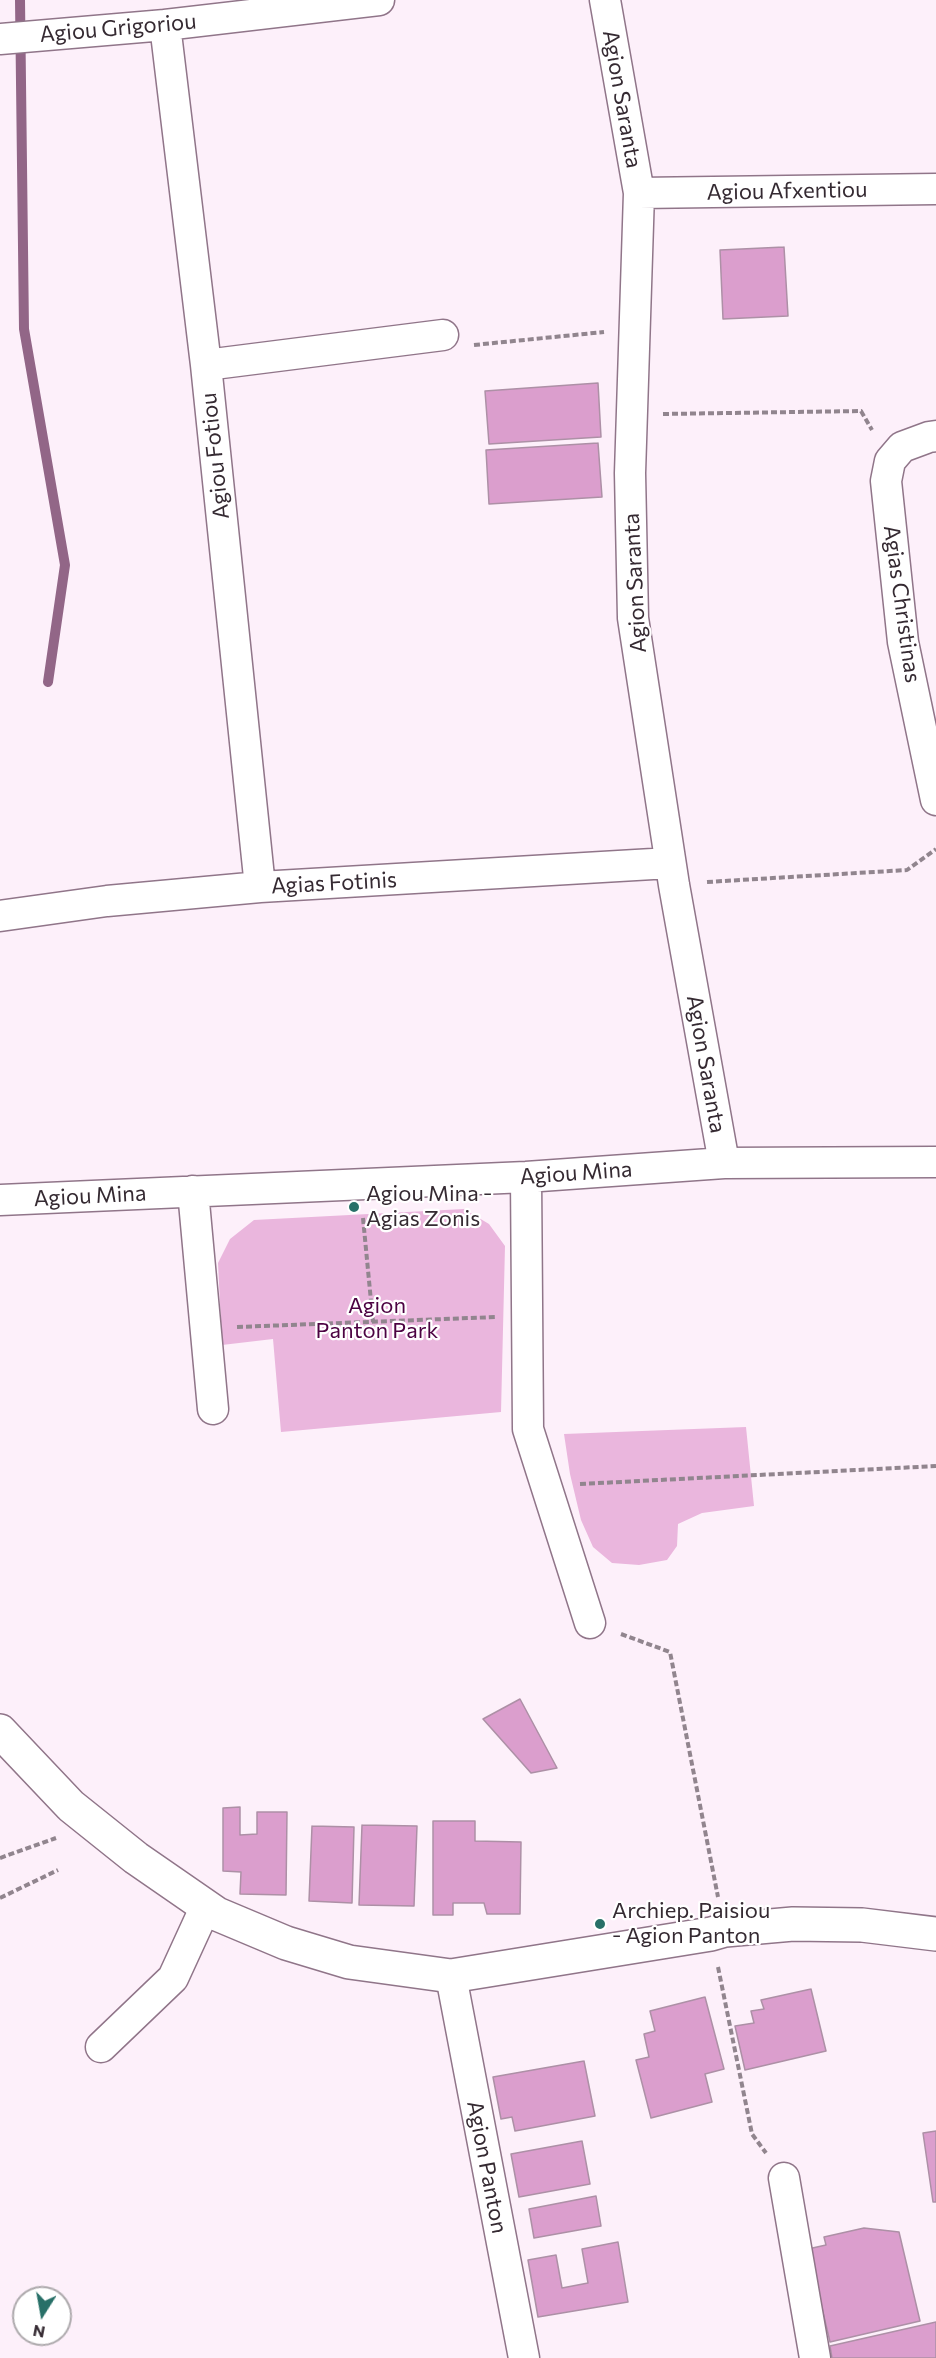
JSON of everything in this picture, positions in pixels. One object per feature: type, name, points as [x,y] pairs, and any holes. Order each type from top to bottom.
[{"type":"street","name":"Agion Saranta","points":[[605,0],[639,193],[630,473],[633,618],[672,874],[724,1163]]},
{"type":"street","name":"Agiou Grigoriou","points":[[0,39],[165,25],[361,1]]},
{"type":"street","name":"Agiou Fotiou","points":[[165,25],[206,365],[260,887]]},
{"type":"street","name":"Agiou Afxentiou","points":[[639,193],[936,189]]},
{"type":"street","points":[[206,365],[443,335]]},
{"type":"street","points":[[890,461],[903,447],[929,436],[936,436]]},
{"type":"street","name":"Agias Christinas","points":[[890,461],[886,482],[903,642],[936,800]]},
{"type":"street","name":"Agias Fotinis","points":[[0,916],[107,900],[260,887],[672,874]]},
{"type":"street","name":"Agiou Mina","points":[[0,1200],[526,1177],[724,1163],[936,1162]]},
{"type":"street","points":[[526,1177],[528,1429],[590,1623]]},
{"type":"street","points":[[193,1191],[213,1409]]},
{"type":"street","points":[[0,1731],[71,1806],[136,1858],[217,1914],[286,1944],[349,1962],[451,1976],[718,1932],[793,1924],[862,1925],[936,1934]]},
{"type":"street","points":[[101,2047],[173,1978],[206,1906]]},
{"type":"street","name":"Agion Panton","points":[[451,1976],[524,2358]]},
{"type":"street","points":[[784,2178],[815,2358]]},
{"type":"path","points":[[443,335],[466,345],[634,330]]},
{"type":"path","points":[[632,414],[861,411],[890,461]]},
{"type":"path","points":[[672,874],[907,870],[936,849]]},
{"type":"path","points":[[360,1184],[373,1322]]},
{"type":"path","points":[[205,1328],[527,1316]]},
{"type":"path","points":[[546,1486],[936,1466]]},
{"type":"path","points":[[590,1623],[670,1652],[753,2134],[784,2178]]},
{"type":"path","points":[[0,1858],[93,1824]]},
{"type":"path","points":[[0,1898],[58,1870]]},
{"type":"green space","name":"Agion Panton Park","points":[[464,1209],[489,1224],[505,1246],[501,1412],[281,1432],[273,1339],[222,1345],[218,1263],[230,1239],[254,1220]]},
{"type":"green space","points":[[746,1427],[754,1506],[702,1513],[678,1524],[677,1546],[667,1560],[639,1565],[612,1563],[593,1547],[581,1520],[570,1474],[564,1434]]},
{"type":"building","points":[[784,247],[788,316],[723,319],[720,250]]},
{"type":"building","points":[[598,383],[601,437],[489,444],[485,391]]},
{"type":"building","points":[[598,443],[602,497],[489,504],[486,450]]},
{"type":"building","points":[[520,1699],[557,1768],[531,1773],[483,1719]]},
{"type":"building","points":[[240,1807],[240,1835],[257,1834],[257,1812],[287,1812],[286,1895],[240,1894],[241,1872],[223,1871],[223,1808]]},
{"type":"building","points":[[433,1821],[475,1821],[475,1841],[521,1842],[520,1914],[487,1914],[484,1903],[453,1903],[453,1915],[433,1915]]},
{"type":"building","points":[[362,1825],[417,1826],[414,1906],[359,1905]]},
{"type":"building","points":[[312,1826],[354,1827],[352,1903],[309,1901]]},
{"type":"building","points":[[811,1989],[826,2051],[745,2070],[735,2026],[754,2023],[751,2011],[764,2009],[761,2000]]},
{"type":"building","points":[[705,1997],[724,2069],[705,2074],[712,2102],[651,2118],[636,2060],[649,2057],[644,2034],[655,2031],[650,2011]]},
{"type":"building","points":[[584,2061],[595,2116],[515,2131],[512,2117],[501,2119],[493,2077]]},
{"type":"building","points":[[936,2131],[936,2202],[933,2202],[923,2133]]},
{"type":"building","points":[[582,2141],[590,2184],[519,2197],[511,2154]]},
{"type":"building","points":[[596,2196],[601,2226],[534,2238],[529,2209]]},
{"type":"building","points":[[864,2228],[899,2232],[920,2321],[830,2342],[808,2249],[826,2245],[824,2237]]},
{"type":"building","points":[[618,2242],[628,2302],[538,2317],[528,2260],[556,2255],[562,2288],[588,2283],[582,2249]]},
{"type":"building","points":[[936,2322],[936,2358],[832,2358],[830,2346]]},
{"type":"waterway","points":[[20,0],[24,329],[65,565],[48,682]]},
{"type":"place","name":"Agiou Mina - Agias Zonis","points":[[354,1207]]},
{"type":"place","name":"Archiep. Paisiou - Agion Panton","points":[[600,1924]]}]
